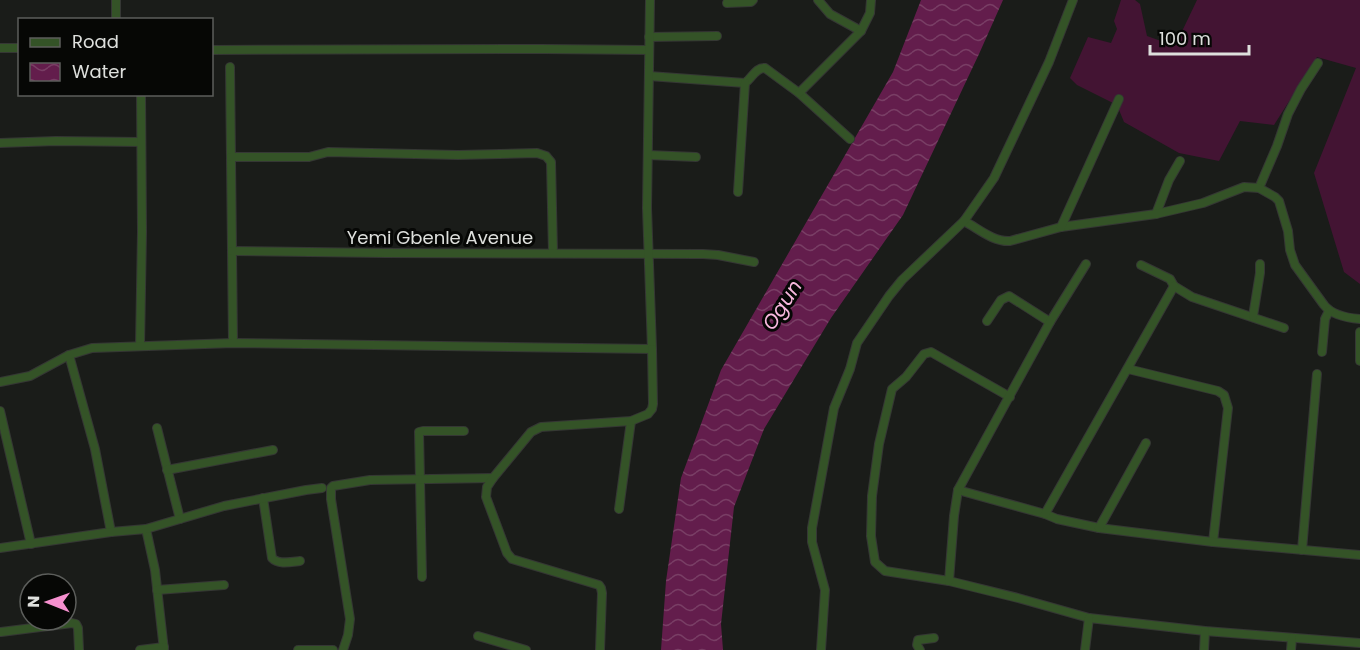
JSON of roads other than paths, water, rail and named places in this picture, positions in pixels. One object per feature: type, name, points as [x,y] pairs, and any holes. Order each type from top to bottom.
[{"type":"street","points":[[116,0],[116,18]]},
{"type":"street","points":[[600,650],[601,588],[596,583],[517,561],[509,556],[486,497],[487,487],[493,478],[536,429],[631,421],[648,414],[652,409],[648,255],[650,0]]},
{"type":"street","points":[[728,3],[753,0]]},
{"type":"street","points":[[818,0],[830,14],[861,31]]},
{"type":"street","points":[[799,93],[861,31],[870,13],[871,0]]},
{"type":"street","points":[[820,650],[825,590],[812,542],[812,528],[834,408],[850,369],[857,344],[902,280],[964,221],[994,178],[1048,62],[1073,0]]},
{"type":"street","points":[[649,37],[717,36]]},
{"type":"street","points":[[0,48],[18,48]]},
{"type":"street","points":[[213,50],[649,50]]},
{"type":"street","points":[[1259,188],[1288,114],[1318,63]]},
{"type":"street","points":[[738,192],[746,83],[757,70],[763,67],[799,93],[849,140]]},
{"type":"street","points":[[230,68],[234,342]]},
{"type":"street","points":[[649,76],[746,83]]},
{"type":"street","points":[[140,346],[141,96]]},
{"type":"street","points":[[1061,227],[1119,99]]},
{"type":"street","points":[[0,143],[25,141],[141,142]]},
{"type":"street","points":[[231,158],[309,157],[328,152],[458,155],[528,153],[546,156],[552,162],[553,253]]},
{"type":"street","points":[[648,155],[696,157]]},
{"type":"street","points":[[1156,214],[1161,197],[1180,161]]},
{"type":"street","points":[[964,221],[994,239],[1010,241],[1061,227],[1156,214],[1203,203],[1244,187],[1259,188],[1279,201],[1295,265],[1329,311],[1351,319],[1360,319]]},
{"type":"street","name":"Yemi Gbenle Avenue","points":[[232,251],[718,255],[754,262]]},
{"type":"street","points":[[950,581],[958,490],[1050,322],[1086,264]]},
{"type":"street","points":[[1253,316],[1260,264]]},
{"type":"street","points":[[1141,265],[1170,279],[1174,286],[1192,297],[1284,328]]},
{"type":"street","points":[[1045,514],[1174,286]]},
{"type":"street","points":[[987,321],[1002,300],[1009,296],[1050,322]]},
{"type":"street","points":[[1322,352],[1325,319],[1329,311]]},
{"type":"street","points":[[1360,332],[1360,361]]},
{"type":"street","points":[[0,382],[30,376],[69,355],[92,348],[234,342],[652,348]]},
{"type":"street","points":[[1010,397],[931,352],[924,354],[906,377],[892,389],[879,444],[872,495],[871,536],[875,562],[885,571],[950,581],[1089,618],[1205,631],[1360,643]]},
{"type":"street","points":[[69,355],[95,449],[111,532]]},
{"type":"street","points":[[1128,369],[1218,391],[1224,395],[1228,408],[1213,542]]},
{"type":"street","points":[[1302,550],[1317,374]]},
{"type":"street","points":[[0,411],[31,544]]},
{"type":"street","points":[[619,509],[631,421]]},
{"type":"street","points":[[158,428],[180,519]]},
{"type":"street","points":[[422,577],[419,434],[420,431],[464,431]]},
{"type":"street","points":[[1099,528],[1146,443]]},
{"type":"street","points":[[167,470],[273,450]]},
{"type":"street","points":[[343,650],[350,619],[331,488],[370,480],[493,478]]},
{"type":"street","points":[[0,548],[146,528],[263,498],[322,488]]},
{"type":"street","points":[[958,490],[1058,519],[1099,528],[1213,542],[1360,555]]},
{"type":"street","points":[[263,498],[272,558],[279,562],[300,561]]},
{"type":"street","points":[[140,650],[164,648],[155,570],[146,528]]},
{"type":"street","points":[[157,590],[224,585]]},
{"type":"street","points":[[1085,650],[1089,618]]},
{"type":"street","points":[[1,632],[76,624],[79,650]]},
{"type":"street","points":[[1204,650],[1205,631]]},
{"type":"street","points":[[478,636],[523,650]]},
{"type":"street","points":[[920,650],[917,645],[918,640],[934,638]]},
{"type":"street","points":[[1291,650],[1292,638]]},
{"type":"street","points":[[298,650],[333,650]]},
{"type":"water","name":"Ogun","points":[[921,0],[1003,0],[903,215],[831,318],[764,429],[734,507],[721,624],[723,650],[661,650],[666,581],[681,478],[721,370],[893,72]]}]
